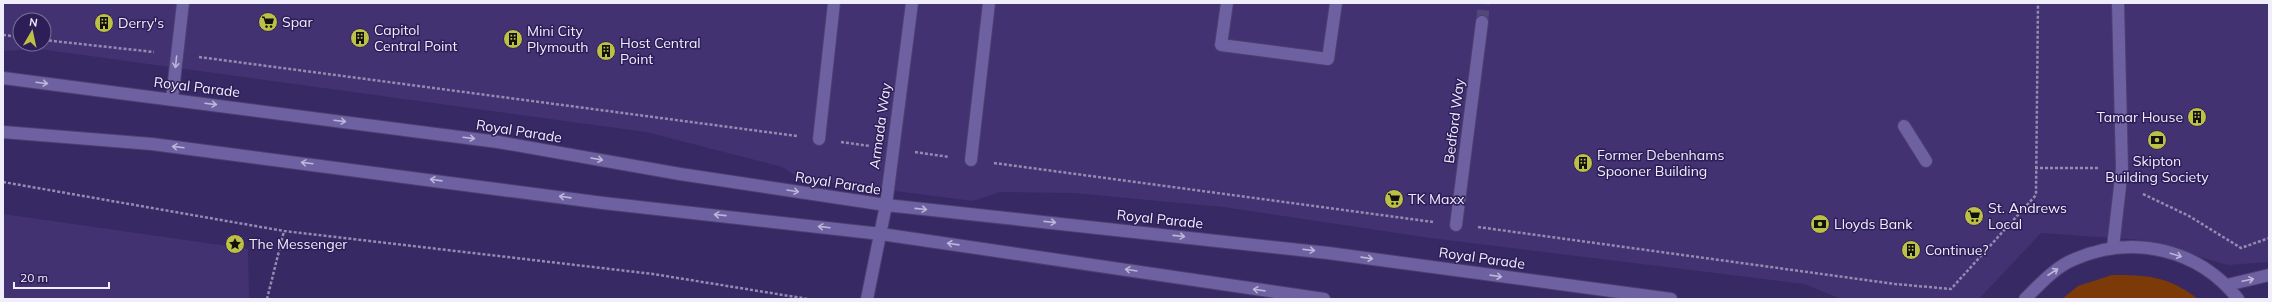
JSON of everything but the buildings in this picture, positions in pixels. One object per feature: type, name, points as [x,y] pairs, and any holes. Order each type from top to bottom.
[{"type":"street","points":[[172,99],[183,3]]},
{"type":"street","points":[[819,139],[834,3]]},
{"type":"street","name":"Armada Way","points":[[867,299],[886,205],[912,3]]},
{"type":"street","points":[[971,160],[989,3]]},
{"type":"street","points":[[1226,3],[1221,45],[1328,59],[1336,3]]},
{"type":"street","points":[[2113,247],[2122,169],[2118,3]]},
{"type":"street","name":"Bedford Way","points":[[1456,225],[1482,22]]},
{"type":"street","name":"Royal Parade","points":[[3,78],[498,142],[680,174],[886,205],[1328,253],[1672,299]]},
{"type":"street","points":[[1904,126],[1926,161]]},
{"type":"street","points":[[3,132],[152,144],[603,203],[881,234],[1324,299]]},
{"type":"street","points":[[2025,299],[2046,277],[2074,259],[2113,247],[2150,247],[2191,260],[2227,285],[2238,299]]},
{"type":"street","points":[[2227,285],[2269,276]]},
{"type":"path","points":[[1093,175],[1895,284],[1951,289],[2036,195],[2035,168],[2038,3]]},
{"type":"path","points":[[52,41],[177,54],[892,149]]},
{"type":"path","points":[[2035,168],[2122,169],[2135,171],[2144,196],[2189,216],[2241,248],[2269,238]]},
{"type":"path","points":[[3,182],[284,231],[653,274],[808,299]]},
{"type":"path","points":[[267,299],[284,231]]},
{"type":"shaded area","points":[[3,3],[2269,3],[2269,262],[2228,265],[2142,240],[2041,233],[1979,299],[1841,299],[1804,284],[1430,238],[1223,207],[1074,193],[1000,192],[973,201],[801,179],[782,167],[646,132],[52,51],[52,12],[12,12],[12,50],[3,51]]},
{"type":"shaded area","points":[[3,214],[248,249],[249,299],[3,299]]},
{"type":"shaded area","points":[[2112,275],[2157,278],[2167,281],[2187,291],[2198,299],[2062,299],[2078,286]]},
{"type":"tunnel","points":[[1482,22],[1484,3]]},
{"type":"place","name":"Spar","points":[[268,22]]},
{"type":"place","name":"Derry's","points":[[104,23]]},
{"type":"place","name":"Capitol Central Point","points":[[360,38]]},
{"type":"place","name":"Mini City Plymouth","points":[[513,39]]},
{"type":"place","name":"Host Central Point","points":[[606,51]]},
{"type":"place","name":"Tamar House","points":[[2197,117]]},
{"type":"place","name":"Skipton Building Society","points":[[2157,140]]},
{"type":"place","name":"Former Debenhams Spooner Building","points":[[1583,163]]},
{"type":"place","name":"TK Maxx","points":[[1394,199]]},
{"type":"place","name":"St. Andrews Local","points":[[1974,216]]},
{"type":"place","name":"Lloyds Bank","points":[[1820,224]]},
{"type":"place","name":"The Messenger","points":[[235,244]]},
{"type":"place","name":"Continue?","points":[[1911,250]]}]
